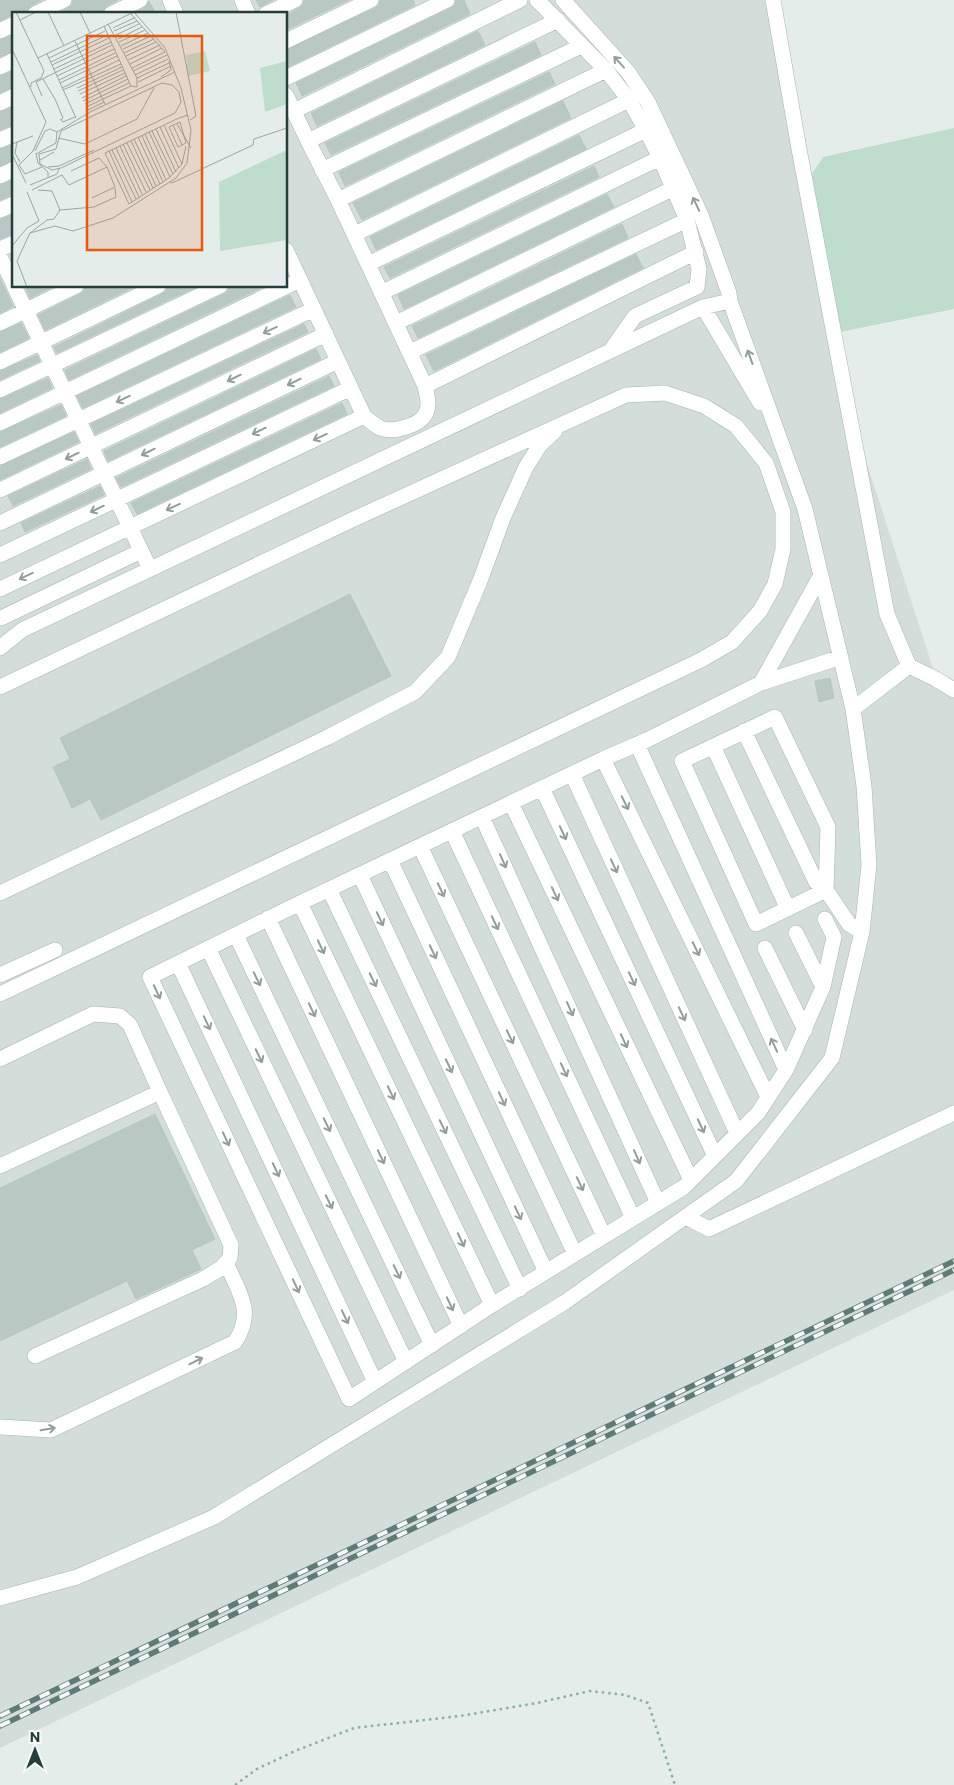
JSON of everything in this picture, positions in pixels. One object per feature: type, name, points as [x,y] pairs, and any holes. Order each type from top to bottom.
[{"type":"lane","points":[[40,12],[64,0]]},
{"type":"lane","points":[[115,12],[140,0]]},
{"type":"lane","points":[[170,0],[175,12]]},
{"type":"lane","points":[[242,0],[247,12]]},
{"type":"lane","points":[[270,12],[295,0]]},
{"type":"lane","points":[[288,40],[371,0]]},
{"type":"lane","points":[[288,77],[447,0]]},
{"type":"lane","points":[[294,111],[520,0]]},
{"type":"lane","points":[[537,0],[606,70],[629,100],[674,188],[687,220],[700,269],[697,287],[635,316],[610,351]]},
{"type":"lane","points":[[0,1598],[77,1577],[214,1517],[565,1302],[736,1181],[832,1058],[862,932],[870,865],[864,786],[853,709],[805,509],[701,215],[648,102],[628,72],[563,0]]},
{"type":"lane","points":[[773,0],[887,614],[909,666],[954,690]]},
{"type":"lane","points":[[308,141],[558,20]]},
{"type":"lane","points":[[0,31],[12,25]]},
{"type":"lane","points":[[322,170],[581,46]]},
{"type":"lane","points":[[0,67],[12,61]]},
{"type":"lane","points":[[338,200],[606,70]]},
{"type":"lane","points":[[0,103],[12,97]]},
{"type":"lane","points":[[288,99],[355,234],[425,386],[428,404],[425,416],[411,425],[399,429],[379,428],[364,416],[288,255]]},
{"type":"lane","points":[[355,234],[629,100]]},
{"type":"lane","points":[[368,264],[646,130]]},
{"type":"lane","points":[[0,140],[12,135]]},
{"type":"lane","points":[[381,293],[660,158]]},
{"type":"lane","points":[[0,176],[12,170]]},
{"type":"lane","points":[[396,323],[674,188]]},
{"type":"lane","points":[[0,210],[12,205]]},
{"type":"lane","points":[[410,352],[687,220]]},
{"type":"lane","points":[[0,249],[12,244]]},
{"type":"lane","points":[[425,386],[696,252]]},
{"type":"lane","points":[[0,257],[11,284]]},
{"type":"lane","points":[[288,286],[300,280]]},
{"type":"lane","points":[[13,288],[26,310],[150,570]]},
{"type":"lane","points":[[0,323],[72,288]]},
{"type":"lane","points":[[0,362],[154,288]]},
{"type":"lane","points":[[0,390],[216,288]]},
{"type":"lane","points":[[0,423],[283,288]]},
{"type":"lane","points":[[0,648],[22,630],[704,307],[730,300]]},
{"type":"lane","points":[[704,307],[779,436]]},
{"type":"lane","points":[[0,457],[314,309]]},
{"type":"lane","points":[[0,490],[326,334]]},
{"type":"lane","points":[[0,523],[338,361]]},
{"type":"lane","points":[[0,555],[351,388]]},
{"type":"lane","points":[[0,688],[356,518],[626,395],[665,393],[704,406],[736,426],[766,463],[783,512],[783,548],[775,584],[760,611],[732,642],[701,660],[0,994]]},
{"type":"lane","points":[[0,589],[364,416]]},
{"type":"lane","points":[[0,893],[326,738],[415,692],[448,657],[480,581],[503,518],[526,466],[540,445],[565,422]]},
{"type":"lane","points":[[1,618],[141,551]]},
{"type":"lane","points":[[761,683],[821,575]]},
{"type":"lane","points":[[825,919],[834,937],[823,987],[786,1070],[758,1113],[684,1187],[492,1306],[349,1399],[150,977],[268,918],[637,744],[761,683],[840,657]]},
{"type":"lane","points":[[853,709],[909,666]]},
{"type":"lane","points":[[775,717],[828,827],[826,890],[756,924],[682,761],[775,717]]},
{"type":"lane","points":[[744,731],[816,882],[826,890],[849,924],[862,932]]},
{"type":"lane","points":[[637,744],[786,1070]]},
{"type":"lane","points":[[713,746],[788,909]]},
{"type":"lane","points":[[604,759],[768,1097]]},
{"type":"lane","points":[[572,774],[738,1133]]},
{"type":"lane","points":[[542,788],[715,1156]]},
{"type":"lane","points":[[511,803],[690,1180]]},
{"type":"lane","points":[[482,816],[658,1203]]},
{"type":"lane","points":[[452,831],[633,1218]]},
{"type":"lane","points":[[420,846],[604,1236]]},
{"type":"lane","points":[[390,860],[575,1254]]},
{"type":"lane","points":[[360,874],[546,1272]]},
{"type":"lane","points":[[329,889],[520,1289]]},
{"type":"lane","points":[[300,903],[492,1306]]},
{"type":"lane","points":[[268,918],[461,1326]]},
{"type":"lane","points":[[796,933],[823,987]]},
{"type":"lane","points":[[236,934],[432,1345]]},
{"type":"lane","points":[[208,948],[406,1362]]},
{"type":"lane","points":[[765,948],[804,1030]]},
{"type":"lane","points":[[0,975],[55,950]]},
{"type":"lane","points":[[178,963],[376,1382]]},
{"type":"lane","points":[[0,1059],[93,1014],[120,1016],[130,1025],[231,1245],[230,1258],[226,1263],[203,1279],[36,1356]]},
{"type":"lane","points":[[0,1166],[160,1092]]},
{"type":"lane","points":[[686,1216],[709,1229],[954,1113]]},
{"type":"lane","points":[[0,1427],[51,1430],[235,1342],[242,1332],[244,1303],[226,1263]]},
{"type":"path","points":[[235,1785],[257,1769],[287,1754],[354,1728],[460,1716],[537,1703],[590,1691],[625,1694],[648,1703],[675,1785]]},
{"type":"shaded area","points":[[0,0],[768,0],[831,352],[936,678],[954,685],[954,1290],[0,1748]]},
{"type":"green space","points":[[954,128],[954,309],[840,332],[812,174],[823,157]]},
{"type":"building","points":[[0,0],[42,0],[31,6],[27,12],[12,12],[12,15],[0,21]]},
{"type":"building","points":[[73,0],[118,0],[107,6],[103,12],[61,12],[72,5]]},
{"type":"building","points":[[256,0],[273,0],[260,7]]},
{"type":"building","points":[[304,0],[349,0],[288,29],[288,14],[303,5]]},
{"type":"building","points":[[380,0],[413,0],[415,5],[288,67],[288,49],[379,5]]},
{"type":"building","points":[[456,0],[464,0],[470,14],[302,96],[296,83],[451,8],[455,5]]},
{"type":"building","points":[[149,1],[155,12],[137,12],[144,8]]},
{"type":"building","points":[[478,31],[485,45],[317,126],[311,113]]},
{"type":"building","points":[[12,36],[12,52],[0,57],[0,40]]},
{"type":"building","points":[[535,42],[541,55],[331,155],[325,143]]},
{"type":"building","points":[[12,72],[12,88],[0,93],[0,76]]},
{"type":"building","points":[[549,72],[555,84],[345,186],[339,172]]},
{"type":"building","points":[[563,101],[571,118],[362,220],[353,203]]},
{"type":"building","points":[[12,108],[12,126],[0,130],[0,112]]},
{"type":"building","points":[[579,135],[586,149],[376,250],[370,237]]},
{"type":"building","points":[[12,145],[12,161],[0,166],[0,149]]},
{"type":"building","points":[[594,166],[599,177],[390,278],[384,267]]},
{"type":"building","points":[[12,181],[12,196],[0,200],[0,185]]},
{"type":"building","points":[[607,194],[614,207],[404,309],[398,295]]},
{"type":"building","points":[[12,215],[12,235],[0,239],[0,219]]},
{"type":"building","points":[[622,224],[628,238],[418,338],[412,326]]},
{"type":"building","points":[[636,254],[643,268],[434,371],[426,355]]},
{"type":"building","points":[[0,278],[13,306],[0,313]]},
{"type":"building","points":[[26,288],[50,288],[30,298]]},
{"type":"building","points":[[85,288],[132,288],[45,330],[38,315],[84,291]]},
{"type":"building","points":[[167,288],[194,288],[57,353],[54,347],[166,291]]},
{"type":"building","points":[[229,288],[261,288],[69,380],[65,370],[228,291]]},
{"type":"building","points":[[290,295],[296,307],[83,408],[77,396]]},
{"type":"building","points":[[21,323],[29,338],[0,352],[0,332]]},
{"type":"building","points":[[304,324],[308,332],[95,434],[91,424]]},
{"type":"building","points":[[316,349],[321,359],[108,461],[104,451]]},
{"type":"building","points":[[37,355],[40,361],[0,380],[0,371]]},
{"type":"building","points":[[329,376],[334,386],[121,487],[116,478]]},
{"type":"building","points":[[48,378],[52,388],[0,413],[0,399]]},
{"type":"building","points":[[342,403],[347,414],[137,514],[131,503]]},
{"type":"building","points":[[61,405],[66,416],[0,447],[0,432]]},
{"type":"building","points":[[74,432],[79,442],[0,480],[0,466]]},
{"type":"building","points":[[87,459],[91,469],[13,506],[8,496]]},
{"type":"building","points":[[100,486],[104,495],[25,532],[21,523]]},
{"type":"building","points":[[350,594],[391,676],[101,820],[90,799],[72,808],[53,767],[70,759],[60,738]]},
{"type":"building","points":[[830,678],[834,698],[819,702],[815,681]]},
{"type":"building","points":[[155,1114],[215,1239],[192,1250],[201,1269],[136,1299],[127,1281],[0,1341],[0,1188]]},
{"type":"railway","points":[[0,1716],[954,1261]]},
{"type":"railway","points":[[0,1726],[954,1270]]}]
